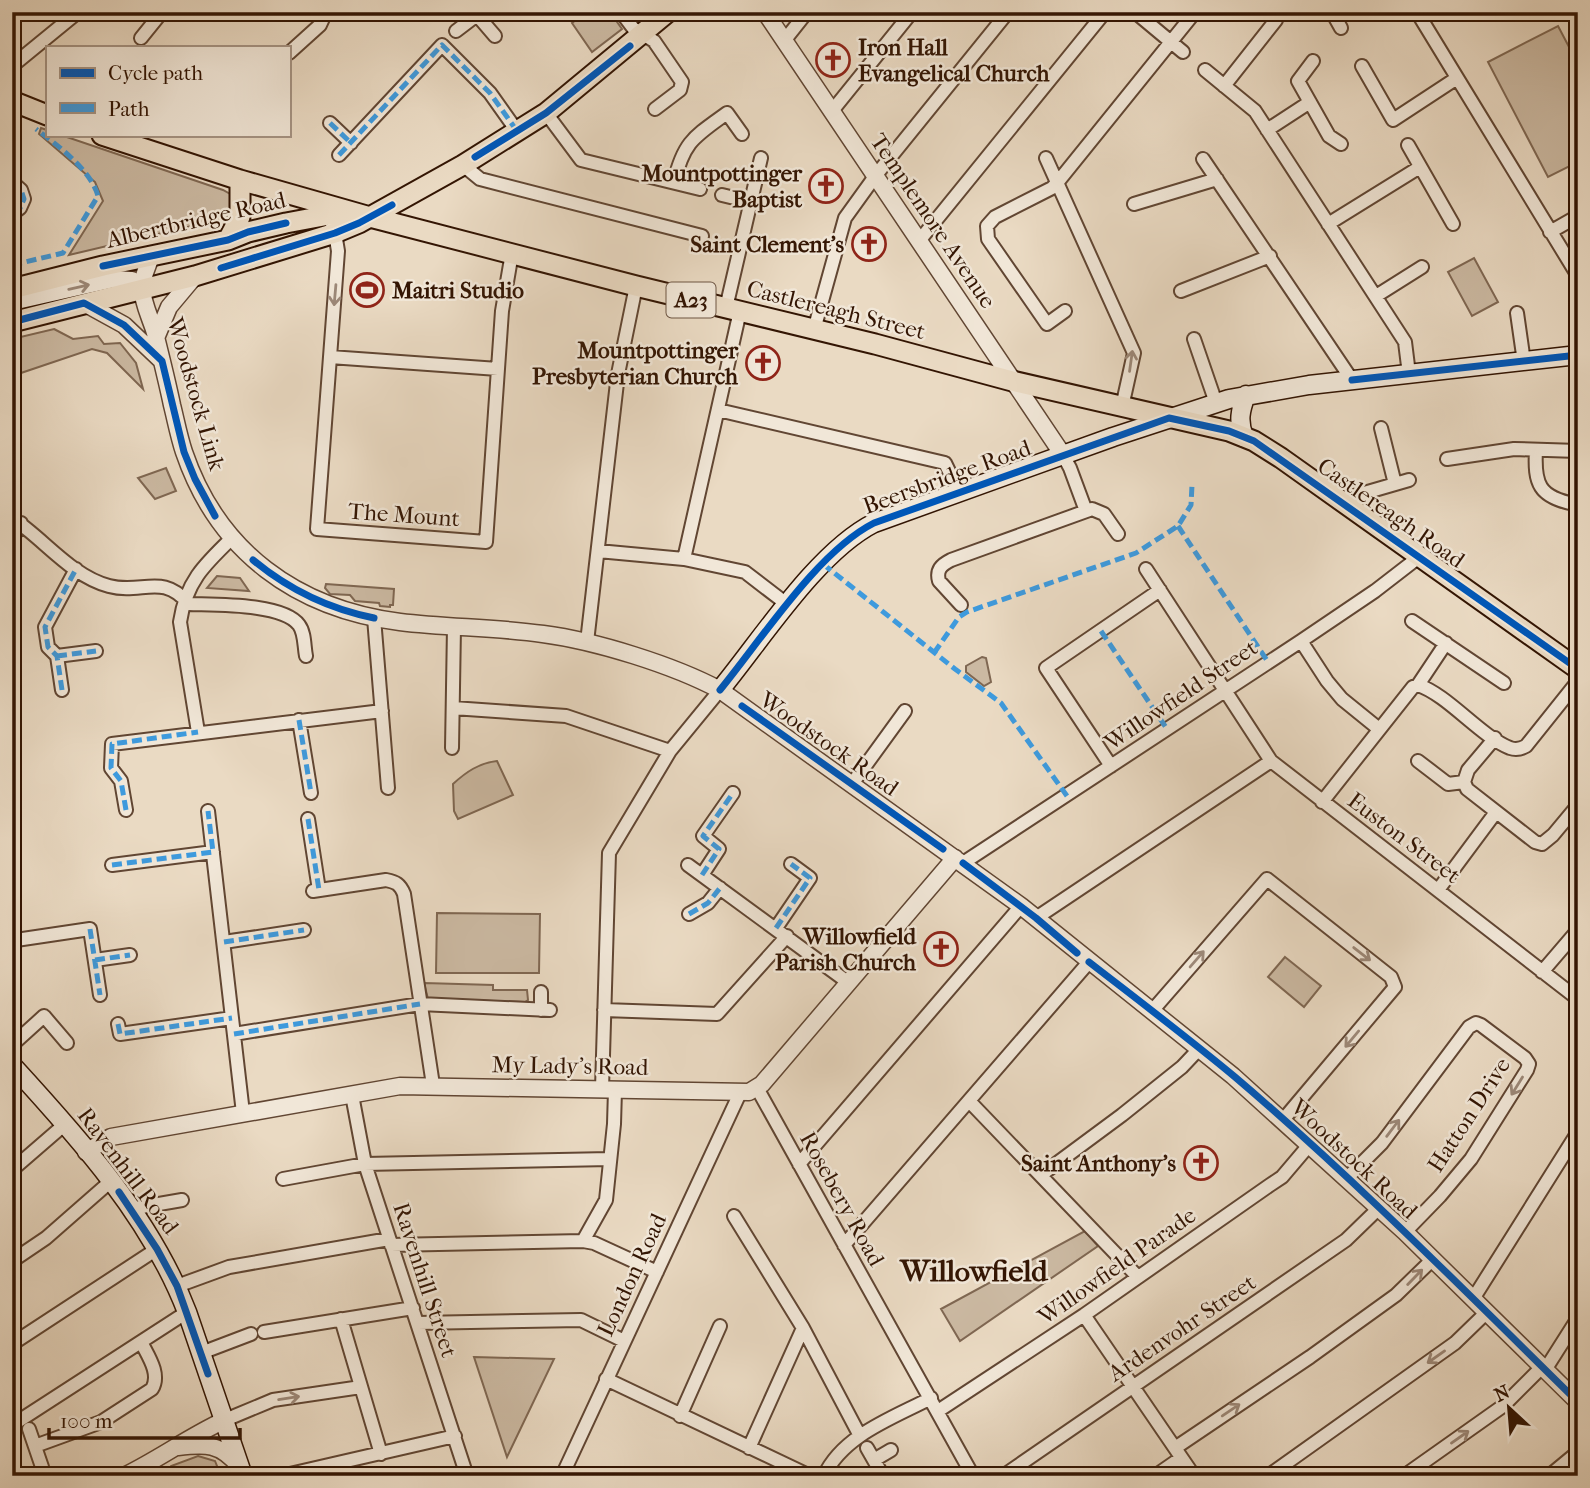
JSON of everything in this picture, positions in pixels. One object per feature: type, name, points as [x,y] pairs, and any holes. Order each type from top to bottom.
[{"type":"main road","name":"Albertbridge Road","points":[[370,217],[463,165],[546,113],[668,12]]},
{"type":"main road","points":[[12,102],[46,115]]},
{"type":"main road","name":"A23","points":[[105,136],[240,180],[370,217]]},
{"type":"main road","points":[[240,180],[240,217],[231,239],[254,241],[331,230],[370,217]]},
{"type":"main road","name":"Albertbridge Road","points":[[12,289],[103,266],[231,239],[286,223],[392,205]]},
{"type":"main road","name":"Castlereagh Street","points":[[370,217],[1012,382],[1169,418]]},
{"type":"main road","name":"Albertbridge Road","points":[[12,321],[195,276],[331,230]]},
{"type":"main road","name":"Beersbridge Road","points":[[720,690],[823,564],[859,531],[874,523],[1169,418],[1246,395],[1352,380],[1578,355]]},
{"type":"main road","points":[[1244,436],[1240,417],[1246,395]]},
{"type":"main road","name":"Castlereagh Road","points":[[1169,418],[1220,428],[1244,436],[1281,458],[1576,667]]},
{"type":"main road","name":"Ravenhill Road","points":[[14,1071],[111,1181],[157,1249],[177,1286],[187,1312],[242,1471]]},
{"type":"street","points":[[12,66],[78,12]]},
{"type":"street","points":[[141,38],[162,12]]},
{"type":"street","points":[[290,52],[320,25],[326,12]]},
{"type":"street","points":[[621,12],[632,28],[654,41],[682,82],[680,90],[655,109]]},
{"type":"street","name":"Templemore Avenue","points":[[765,12],[1063,455]]},
{"type":"street","points":[[784,41],[807,12]]},
{"type":"street","points":[[832,111],[912,12]]},
{"type":"street","points":[[814,330],[845,218],[876,175],[1009,12]]},
{"type":"street","points":[[919,241],[1105,12]]},
{"type":"street","points":[[1135,12],[1183,52]]},
{"type":"street","points":[[1065,311],[1050,328],[988,239],[986,226],[995,217],[1057,183],[1195,12]]},
{"type":"street","points":[[1332,12],[1341,28]]},
{"type":"street","points":[[1417,12],[1578,276]]},
{"type":"street","points":[[456,31],[477,14],[495,36]]},
{"type":"street","points":[[1224,86],[1276,20]]},
{"type":"street","points":[[340,155],[442,46],[490,93],[517,131]]},
{"type":"street","points":[[1313,61],[1298,81],[1329,135],[1341,144]]},
{"type":"street","points":[[1362,66],[1393,120],[1457,78]]},
{"type":"street","points":[[1205,70],[1255,111],[1405,341],[1409,374]]},
{"type":"street","points":[[1267,130],[1310,102]]},
{"type":"street","points":[[546,113],[582,160],[700,189]]},
{"type":"street","points":[[674,182],[685,148],[694,137],[727,113],[742,134]]},
{"type":"street","points":[[330,123],[351,143]]},
{"type":"street","points":[[1408,145],[1453,224]]},
{"type":"street","points":[[684,559],[718,410],[751,202],[761,158]]},
{"type":"street","points":[[1046,158],[1135,353],[1122,407]]},
{"type":"street","points":[[1203,159],[1352,380]]},
{"type":"street","points":[[463,165],[480,179],[702,236]]},
{"type":"street","points":[[1328,223],[1420,167]]},
{"type":"street","points":[[1134,204],[1217,179]]},
{"type":"street","points":[[12,183],[21,190],[24,199],[20,208],[12,214]]},
{"type":"street","points":[[722,195],[751,202]]},
{"type":"street","points":[[1550,232],[1578,216]]},
{"type":"street","name":"The Mount","points":[[331,230],[338,251],[317,529],[486,542],[502,311],[512,253]]},
{"type":"street","points":[[142,290],[151,256]]},
{"type":"street","points":[[1181,291],[1270,256]]},
{"type":"street","points":[[1376,296],[1422,267]]},
{"type":"street","points":[[156,338],[169,307],[195,276]]},
{"type":"street","points":[[12,302],[114,279],[132,280],[142,290]]},
{"type":"street","points":[[587,642],[618,374],[636,286]]},
{"type":"street","name":"Woodstock Link","points":[[142,290],[184,452],[210,508],[248,555],[287,585],[325,603],[374,618]]},
{"type":"street","points":[[84,303],[124,324],[162,360]]},
{"type":"street","points":[[1517,313],[1524,362]]},
{"type":"street","points":[[1194,339],[1216,403]]},
{"type":"street","points":[[330,358],[498,369]]},
{"type":"street","points":[[718,410],[945,463],[959,492]]},
{"type":"street","points":[[1381,428],[1395,484]]},
{"type":"street","points":[[1447,459],[1504,450],[1578,451]]},
{"type":"street","points":[[1536,450],[1535,476],[1541,489],[1556,499],[1574,504]]},
{"type":"street","points":[[1063,455],[1086,511]]},
{"type":"street","points":[[1340,500],[1409,480]]},
{"type":"street","points":[[961,605],[939,581],[942,565],[1092,509],[1104,514],[1118,534]]},
{"type":"street","points":[[12,539],[16,521],[76,569],[109,586],[161,586],[178,591],[189,604],[264,609],[289,616],[302,630],[306,656]]},
{"type":"street","points":[[198,732],[180,622],[184,598],[191,583],[232,538]]},
{"type":"street","points":[[598,551],[684,559],[745,572],[788,604]]},
{"type":"street","name":"Willowfield Street","points":[[959,861],[1227,690],[1375,591],[1419,557]]},
{"type":"street","points":[[62,690],[57,656],[48,648],[45,626],[76,569]]},
{"type":"street","name":"Euston Street","points":[[1146,569],[1271,761],[1578,999]]},
{"type":"street","points":[[1111,766],[1046,668],[1160,590]]},
{"type":"street","points":[[374,618],[388,789]]},
{"type":"street","name":"Woodstock Road","points":[[374,618],[540,633],[587,642],[690,675],[720,690],[1021,906],[1199,1049],[1283,1119],[1405,1232],[1578,1402]]},
{"type":"street","points":[[1412,621],[1504,683]]},
{"type":"street","points":[[452,748],[454,627]]},
{"type":"street","points":[[1301,640],[1342,699],[1379,729]]},
{"type":"street","points":[[1322,802],[1413,687],[1418,685],[1446,643]]},
{"type":"street","points":[[57,656],[96,651]]},
{"type":"street","points":[[1418,685],[1494,738],[1512,749],[1520,749],[1526,746],[1576,667]]},
{"type":"street","points":[[583,1241],[606,1200],[610,1159],[604,1010],[609,853],[670,751],[720,690]]},
{"type":"street","points":[[453,708],[566,716],[670,751]]},
{"type":"street","points":[[126,810],[121,781],[111,768],[112,744],[382,711]]},
{"type":"street","points":[[852,784],[905,711]]},
{"type":"street","points":[[299,720],[311,793]]},
{"type":"street","points":[[1494,738],[1468,770],[1464,782],[1467,789],[1535,842],[1542,844],[1578,805]]},
{"type":"street","points":[[1036,918],[1271,761]]},
{"type":"street","points":[[1418,761],[1448,784],[1464,782]]},
{"type":"street","points":[[387,775],[401,774]]},
{"type":"street","points":[[702,875],[719,849],[703,836],[733,793]]},
{"type":"street","points":[[208,811],[243,1113]]},
{"type":"street","points":[[1438,890],[1496,812]]},
{"type":"street","points":[[308,819],[316,891],[386,880],[395,881],[401,887],[433,1085]]},
{"type":"street","points":[[112,865],[213,852]]},
{"type":"street","points":[[748,1091],[959,861]]},
{"type":"street","points":[[776,928],[810,878],[791,864]]},
{"type":"street","points":[[688,865],[849,983]]},
{"type":"street","points":[[1152,1011],[1267,879],[1391,977],[1395,987],[1283,1119]]},
{"type":"street","points":[[690,914],[708,903],[720,888]]},
{"type":"street","points":[[799,1164],[1021,906]]},
{"type":"street","points":[[12,944],[16,940],[90,929],[100,995]]},
{"type":"street","points":[[224,942],[304,930]]},
{"type":"street","points":[[1542,972],[1578,930]]},
{"type":"street","points":[[604,1010],[717,1014],[787,936]]},
{"type":"street","points":[[95,960],[130,955]]},
{"type":"street","points":[[844,1245],[970,1101],[1083,958]]},
{"type":"street","points":[[234,1034],[420,1004],[545,1010],[541,992]]},
{"type":"street","points":[[12,1045],[44,1016],[67,1043]]},
{"type":"street","points":[[118,1024],[120,1034],[232,1018]]},
{"type":"street","name":"Hatton Drive","points":[[1347,1178],[1382,1143],[1469,1027],[1476,1023],[1482,1025],[1525,1058],[1529,1064],[1527,1070],[1471,1159],[1405,1232]]},
{"type":"street","points":[[1041,1175],[1122,1115],[1182,1067],[1199,1049]]},
{"type":"street","name":"My Lady's Road","points":[[86,1152],[111,1137],[400,1086],[748,1091]]},
{"type":"street","name":"Rosebery Road","points":[[748,1091],[799,1164],[973,1476]]},
{"type":"street","name":"London Road","points":[[562,1476],[657,1272],[748,1091]]},
{"type":"street","name":"Ravenhill Street","points":[[352,1094],[365,1164],[467,1476]]},
{"type":"street","points":[[970,1101],[1138,1277]]},
{"type":"street","points":[[12,1170],[64,1125]]},
{"type":"street","points":[[1473,1299],[1578,1132]]},
{"type":"street","name":"Willowfield Parade","points":[[938,1411],[1084,1315],[1282,1177],[1310,1144]]},
{"type":"street","points":[[283,1179],[365,1164],[610,1159]]},
{"type":"street","points":[[12,1261],[46,1238],[111,1181]]},
{"type":"street","points":[[130,1209],[182,1200]]},
{"type":"street","name":"Ardenvohr Street","points":[[1003,1476],[1346,1240],[1379,1208]]},
{"type":"street","points":[[734,1216],[803,1328],[860,1436]]},
{"type":"street","points":[[177,1286],[229,1267],[390,1242],[583,1241],[594,1243],[657,1272]]},
{"type":"street","points":[[12,1344],[157,1249]]},
{"type":"street","points":[[1155,1476],[1178,1453],[1396,1295],[1433,1259]]},
{"type":"street","points":[[201,1353],[257,1333],[412,1308]]},
{"type":"street","points":[[13,1424],[187,1312]]},
{"type":"street","points":[[1268,1476],[1455,1343],[1487,1312]]},
{"type":"street","points":[[1084,1315],[1194,1476]]},
{"type":"street","points":[[1404,1476],[1503,1406],[1546,1371],[1578,1318]]},
{"type":"street","points":[[341,1319],[381,1454]]},
{"type":"street","points":[[418,1323],[581,1320],[624,1341]]},
{"type":"street","points":[[680,1416],[720,1326]]},
{"type":"street","points":[[749,1448],[803,1328]]},
{"type":"street","points":[[35,1446],[101,1422],[152,1389],[156,1382],[155,1372],[141,1342]]},
{"type":"street","points":[[607,1380],[810,1476]]},
{"type":"street","points":[[124,1476],[152,1462],[197,1433],[273,1400],[361,1387]]},
{"type":"street","points":[[824,1476],[837,1454],[860,1436],[930,1398]]},
{"type":"street","points":[[29,1429],[42,1467]]},
{"type":"street","points":[[281,1476],[455,1436]]},
{"type":"street","points":[[175,1447],[196,1445],[218,1448],[229,1454],[242,1471]]},
{"type":"street","points":[[883,1476],[871,1454],[891,1450]]},
{"type":"street","points":[[1549,1476],[1578,1452]]},
{"type":"shaded area","points":[[586,12],[610,12],[622,29],[592,52],[572,23]]},
{"type":"shaded area","points":[[1558,26],[1578,64],[1578,162],[1548,177],[1488,62]]},
{"type":"shaded area","points":[[41,128],[46,130],[46,136],[64,136],[223,190],[232,195],[230,217],[69,255],[103,201],[95,182],[39,134]]},
{"type":"shaded area","points":[[1474,258],[1498,302],[1472,316],[1448,272]]},
{"type":"shaded area","points":[[54,329],[73,339],[98,336],[104,344],[120,343],[136,363],[143,389],[107,353],[92,349],[12,376],[12,339]]},
{"type":"shaded area","points":[[166,468],[176,491],[155,499],[138,478]]},
{"type":"shaded area","points":[[217,576],[240,578],[249,591],[207,588]]},
{"type":"shaded area","points":[[326,584],[394,589],[393,605],[380,606],[379,603],[355,601],[350,595],[330,594],[325,588]]},
{"type":"shaded area","points":[[982,657],[986,658],[991,682],[984,686],[966,672],[966,666]]},
{"type":"shaded area","points":[[497,761],[513,795],[458,819],[454,811],[453,784],[473,769]]},
{"type":"shaded area","points":[[437,913],[540,914],[539,973],[436,973]]},
{"type":"shaded area","points":[[1285,957],[1321,986],[1304,1007],[1268,977]]},
{"type":"shaded area","points":[[424,983],[493,985],[493,990],[527,990],[528,1000],[428,999]]},
{"type":"shaded area","points":[[1085,1231],[1098,1246],[960,1341],[941,1309]]},
{"type":"shaded area","points":[[474,1357],[554,1359],[507,1457]]},
{"type":"shaded area","points":[[198,1456],[215,1461],[221,1476],[163,1476],[171,1466]]},
{"type":"marked path","points":[[339,155],[442,45],[490,93],[517,131]]},
{"type":"marked path","points":[[330,123],[351,143]]},
{"type":"marked path","points":[[12,265],[63,253],[98,196],[81,168],[36,129]]},
{"type":"marked path","points":[[12,182],[21,190],[24,199],[20,208],[12,214]]},
{"type":"marked path","points":[[934,653],[959,617],[967,612],[1136,553],[1178,526],[1191,505],[1192,485]]},
{"type":"marked path","points":[[1178,526],[1268,662]]},
{"type":"marked path","points":[[823,564],[1001,703],[1067,796]]},
{"type":"marked path","points":[[62,690],[57,656],[48,647],[45,627],[76,569]]},
{"type":"marked path","points":[[1101,631],[1167,729]]},
{"type":"marked path","points":[[57,656],[96,651]]},
{"type":"marked path","points":[[299,720],[311,793]]},
{"type":"marked path","points":[[126,810],[121,781],[111,768],[112,744],[198,732]]},
{"type":"marked path","points":[[702,875],[719,849],[703,836],[733,793]]},
{"type":"marked path","points":[[112,865],[213,852],[208,811]]},
{"type":"marked path","points":[[308,819],[319,890]]},
{"type":"marked path","points":[[776,928],[810,878],[791,864]]},
{"type":"marked path","points":[[689,914],[708,903],[720,888]]},
{"type":"marked path","points":[[90,929],[100,995]]},
{"type":"marked path","points":[[224,942],[304,930]]},
{"type":"marked path","points":[[95,960],[130,955]]},
{"type":"marked path","points":[[234,1034],[420,1004]]},
{"type":"marked path","points":[[118,1024],[120,1034],[232,1018]]},
{"type":"cycle path","points":[[475,157],[546,113],[630,46]]},
{"type":"cycle path","points":[[221,268],[335,233],[392,205]]},
{"type":"cycle path","points":[[103,266],[228,240],[286,223]]},
{"type":"cycle path","points":[[12,322],[84,303],[124,325],[162,361],[184,452],[215,516]]},
{"type":"cycle path","points":[[1352,380],[1578,355]]},
{"type":"cycle path","points":[[720,690],[811,575],[853,536],[874,523],[1169,418],[1229,431],[1254,441],[1578,669]]},
{"type":"cycle path","points":[[253,560],[280,580],[310,596],[341,609],[374,618]]},
{"type":"cycle path","points":[[742,706],[943,849]]},
{"type":"cycle path","points":[[963,863],[1077,953]]},
{"type":"cycle path","points":[[1089,962],[1235,1077],[1280,1116],[1410,1236],[1578,1402]]},
{"type":"cycle path","points":[[119,1192],[157,1249],[177,1286],[208,1374]]},
{"type":"place","name":"Iron Hall Evangelical Church","points":[[833,60]]},
{"type":"place","name":"Mountpottinger Baptist","points":[[826,186]]},
{"type":"place","name":"Saint Clement's","points":[[869,244]]},
{"type":"place","name":"Maitri Studio","points":[[367,290]]},
{"type":"place","name":"Mountpottinger Presbyterian Church","points":[[763,363]]},
{"type":"place","name":"Willowfield Parish Church","points":[[941,949]]},
{"type":"place","name":"Saint Anthony's","points":[[1201,1163]]},
{"type":"district","name":"Willowfield","points":[[974,1271]]}]
